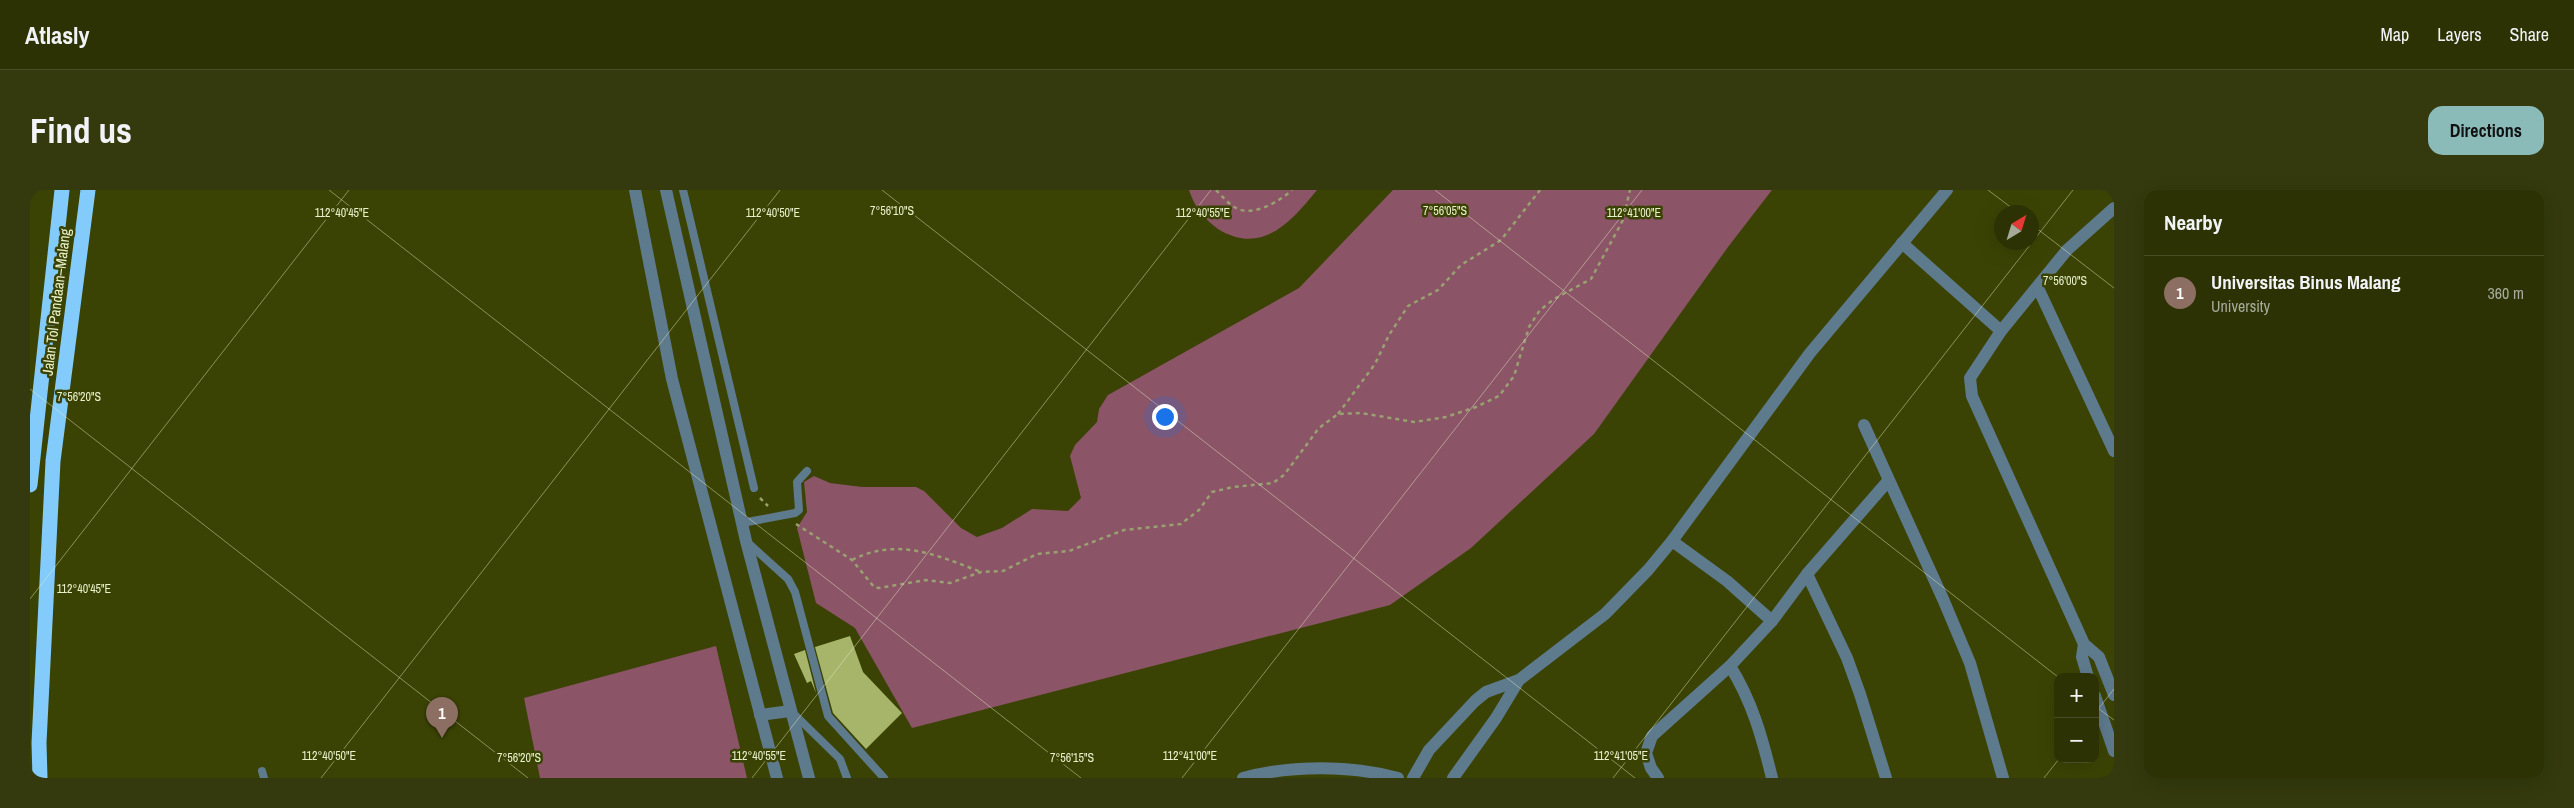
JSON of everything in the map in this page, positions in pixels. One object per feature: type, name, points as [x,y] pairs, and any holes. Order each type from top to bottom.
[{"type":"highway","name":"Jalan Tol Pandaan–Malang","points":[[30,485],[62,190]]},
{"type":"highway","name":"Jalan Tol Pandaan–Malang","points":[[40,778],[39,743],[53,461],[88,190]]},
{"type":"street","points":[[635,190],[672,379],[777,778]]},
{"type":"street","points":[[666,190],[746,541],[809,778]]},
{"type":"street","points":[[1413,778],[1429,750],[1475,701],[1486,692],[1520,680],[1605,614],[1648,570],[1672,541],[1810,353],[1947,190]]},
{"type":"street","points":[[2114,208],[2066,250],[2038,288],[2001,331],[1970,378],[1972,396],[2084,644],[2100,657],[2114,695]]},
{"type":"street","points":[[1902,243],[2001,331]]},
{"type":"street","points":[[2038,288],[2114,451]]},
{"type":"street","points":[[1864,426],[1944,599],[1970,663],[2003,778]]},
{"type":"street","points":[[1658,778],[1650,768],[1646,753],[1652,736],[1730,666],[1772,621],[1807,574],[1888,481]]},
{"type":"street","points":[[1672,541],[1726,581],[1772,621]]},
{"type":"street","points":[[1807,574],[1847,658],[1886,778]]},
{"type":"street","points":[[2084,644],[2082,657],[2087,673]]},
{"type":"street","points":[[1730,666],[1745,690],[1754,712],[1772,778]]},
{"type":"street","points":[[1453,778],[1496,718],[1520,680]]},
{"type":"street","points":[[2099,708],[2114,751]]},
{"type":"street","points":[[760,716],[790,711]]},
{"type":"street","points":[[1243,778],[1312,769],[1345,770],[1398,778]]},
{"type":"lane","points":[[683,190],[754,488]]},
{"type":"lane","points":[[742,523],[783,516],[799,510],[797,482],[807,471]]},
{"type":"lane","points":[[746,541],[788,579],[795,592],[828,716],[884,778]]},
{"type":"lane","points":[[790,711],[832,750],[843,764],[847,778]]},
{"type":"path","points":[[1216,190],[1231,205],[1244,211],[1268,206],[1281,200],[1292,190]]},
{"type":"path","points":[[754,488],[764,503],[852,560],[870,584],[879,588],[926,580],[950,583],[981,572],[1003,571],[1037,554],[1069,551],[1124,530],[1182,524],[1199,510],[1212,492],[1227,488],[1273,483],[1284,475],[1314,435],[1338,414],[1375,364],[1388,335],[1408,306],[1438,290],[1461,265],[1501,240],[1540,190]]},
{"type":"path","points":[[1338,414],[1361,413],[1414,422],[1453,414],[1499,396],[1514,376],[1529,327],[1540,310],[1554,298],[1591,279],[1623,220],[1630,190]]},
{"type":"path","points":[[852,560],[880,550],[906,548],[938,555],[981,572]]},
{"type":"shaded area","points":[[1189,190],[1317,190],[1286,224],[1262,237],[1248,239],[1234,236],[1213,225],[1197,207]]},
{"type":"shaded area","points":[[1393,190],[1772,190],[1728,247],[1594,434],[1471,548],[1390,605],[912,728],[855,628],[816,603],[797,528],[807,512],[804,482],[814,476],[830,483],[862,487],[916,487],[924,491],[961,528],[977,537],[1002,528],[1032,509],[1068,511],[1081,498],[1070,456],[1075,445],[1097,422],[1099,409],[1108,395],[1299,288]]},
{"type":"shaded area","points":[[716,646],[747,778],[540,778],[524,698]]},
{"type":"building","points":[[850,636],[863,672],[902,713],[866,749],[833,713],[815,647]]},
{"type":"building","points":[[805,650],[816,693],[811,681],[807,683],[794,654]]},
{"type":"place","name":"Universitas Binus Malang","points":[[442,738]]}]
